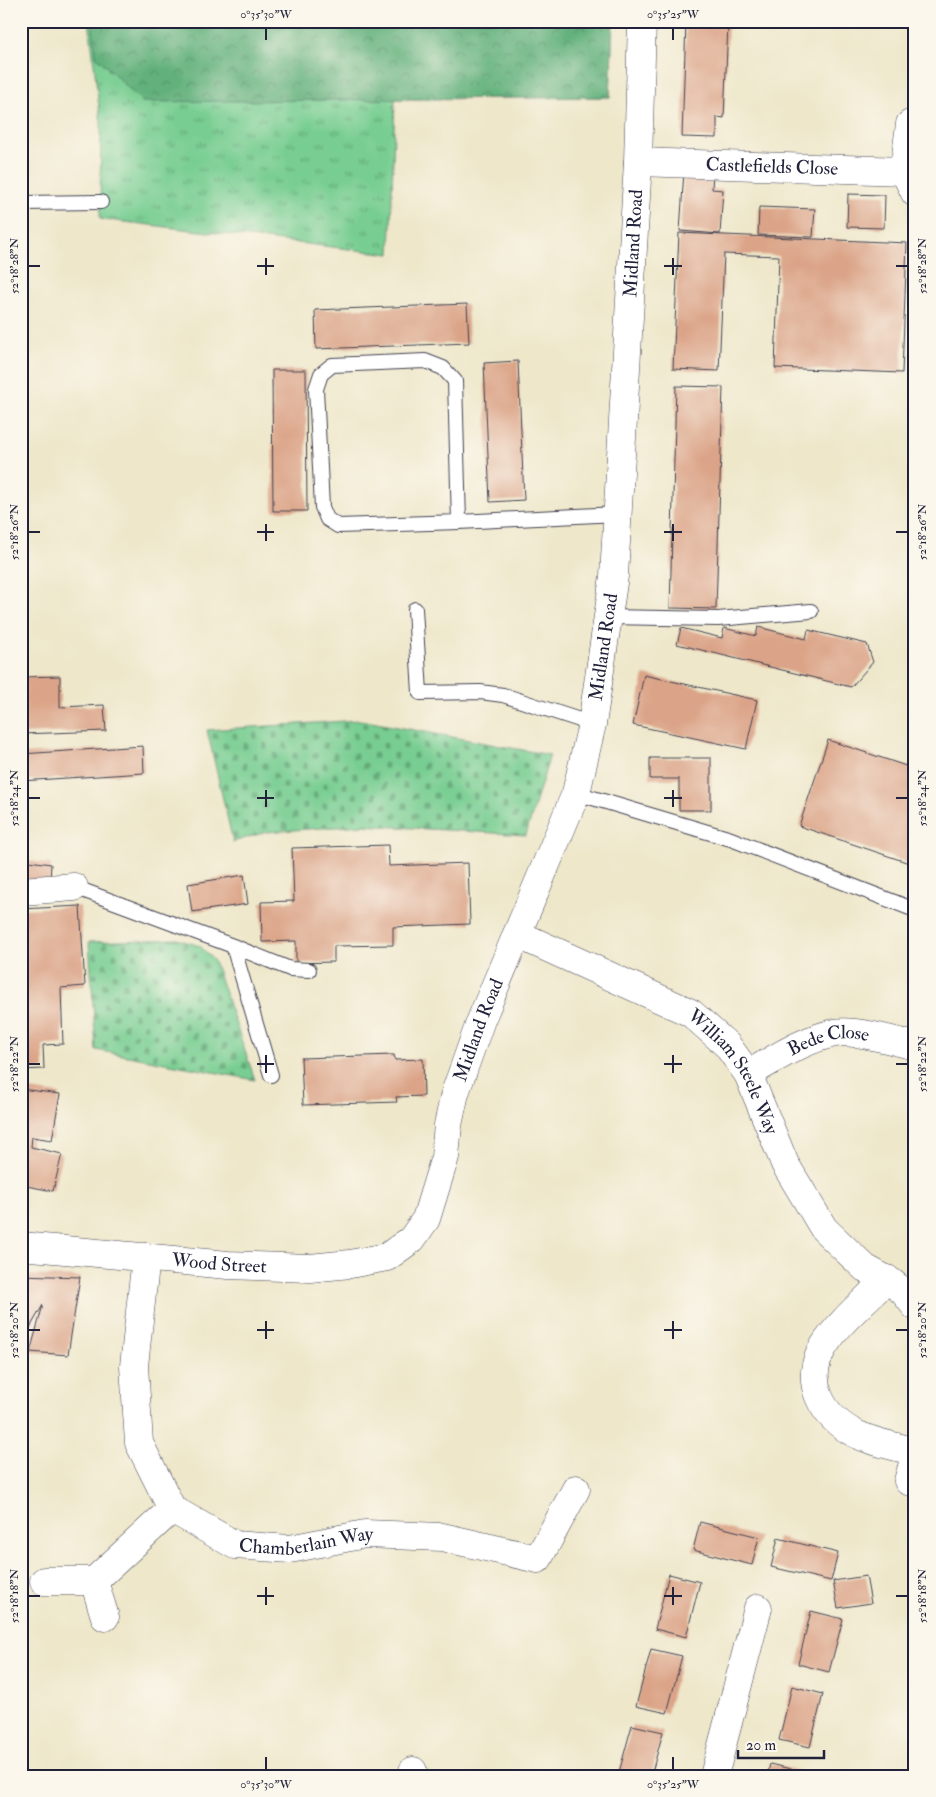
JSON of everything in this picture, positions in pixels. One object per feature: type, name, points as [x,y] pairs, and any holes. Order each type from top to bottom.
[{"type":"street","name":"Midland Road","points":[[412,1239],[426,1219],[435,1194],[445,1157],[448,1124],[454,1093],[481,1020],[576,793],[592,724],[614,576],[638,162],[642,21]]},
{"type":"street","name":"Castlefields Close","points":[[638,162],[909,182],[910,124]]},
{"type":"street","points":[[21,891],[74,887]]},
{"type":"street","name":"William Steele Way","points":[[517,934],[691,1012],[727,1045],[748,1074],[785,1164],[824,1229],[865,1268],[887,1279],[904,1292],[915,1306]]},
{"type":"street","name":"Bede Close","points":[[748,1074],[794,1048],[836,1032],[867,1034],[915,1046]]},
{"type":"street","name":"Wood Street","points":[[21,1246],[228,1265],[310,1268],[350,1264],[387,1257],[412,1239]]},
{"type":"street","points":[[44,1581],[94,1581],[172,1509],[139,1443],[134,1366],[146,1257]]},
{"type":"street","points":[[887,1279],[833,1334],[823,1347],[815,1371],[815,1385],[818,1397],[825,1407],[833,1418],[846,1428],[857,1434],[915,1452]]},
{"type":"street","name":"Chamberlain Way","points":[[172,1509],[235,1545],[290,1549],[365,1534],[442,1537],[538,1559],[576,1489]]},
{"type":"street","points":[[94,1581],[105,1617]]},
{"type":"street","points":[[714,1776],[758,1608]]},
{"type":"lane","points":[[21,203],[101,202]]},
{"type":"lane","points":[[459,522],[454,381],[443,368],[425,361],[332,365],[321,374],[316,389],[322,507],[327,519],[338,526],[459,522],[617,514]]},
{"type":"lane","points":[[415,609],[420,693],[480,692],[503,695],[592,724]]},
{"type":"lane","points":[[608,617],[718,619],[811,611]]},
{"type":"lane","points":[[576,793],[731,839],[915,910]]},
{"type":"lane","points":[[74,887],[290,969],[309,970]]},
{"type":"lane","points":[[233,946],[271,1075]]},
{"type":"green space","points":[[89,21],[613,21],[610,97],[395,99],[390,254],[100,219],[101,124]]},
{"type":"green space","points":[[92,21],[613,21],[610,97],[142,102],[96,56]]},
{"type":"green space","points":[[360,720],[550,755],[526,835],[364,825],[266,832],[233,842],[207,730]]},
{"type":"green space","points":[[177,939],[200,946],[214,961],[255,1080],[96,1050],[89,942]]},
{"type":"building","points":[[686,22],[728,24],[724,118],[717,117],[717,138],[682,137]]},
{"type":"building","points":[[684,171],[713,173],[712,189],[723,190],[720,234],[680,231]]},
{"type":"building","points":[[848,194],[885,195],[884,228],[847,227]]},
{"type":"building","points":[[759,207],[815,209],[813,237],[758,235]]},
{"type":"building","points":[[679,233],[907,243],[902,373],[775,368],[779,256],[724,254],[719,371],[673,369]]},
{"type":"building","points":[[467,304],[469,343],[316,349],[315,310]]},
{"type":"building","points":[[518,361],[524,500],[490,502],[484,363]]},
{"type":"building","points":[[272,370],[306,370],[307,511],[273,511]]},
{"type":"building","points":[[676,386],[723,387],[716,609],[670,608]]},
{"type":"building","points":[[758,627],[806,639],[808,630],[867,644],[873,662],[851,687],[677,644],[681,628],[722,638],[724,628],[756,636]]},
{"type":"building","points":[[644,675],[757,700],[746,749],[633,725]]},
{"type":"building","points":[[60,676],[60,707],[104,705],[106,731],[21,734],[21,677]]},
{"type":"building","points":[[828,740],[909,767],[915,752],[915,865],[799,826]]},
{"type":"building","points":[[143,746],[144,773],[21,781],[21,754]]},
{"type":"building","points":[[650,758],[711,758],[711,810],[679,810],[679,779],[650,779]]},
{"type":"building","points":[[388,845],[389,866],[468,863],[470,924],[393,927],[393,945],[334,946],[334,962],[296,963],[296,941],[262,942],[261,902],[294,901],[292,848]]},
{"type":"building","points":[[21,860],[51,864],[50,883],[21,884]]},
{"type":"building","points":[[244,875],[248,904],[192,912],[188,884]]},
{"type":"building","points":[[80,906],[85,986],[61,988],[63,1044],[43,1045],[44,1069],[21,1070],[21,909]]},
{"type":"building","points":[[394,1055],[395,1060],[423,1059],[424,1096],[396,1097],[397,1102],[303,1105],[301,1058]]},
{"type":"building","points":[[21,1089],[60,1094],[52,1140],[32,1137],[31,1147],[62,1154],[53,1191],[21,1185]]},
{"type":"building","points":[[21,1275],[80,1277],[68,1355],[30,1352],[43,1305],[21,1343]]},
{"type":"building","points":[[700,1522],[759,1537],[752,1565],[693,1550]]},
{"type":"building","points":[[778,1538],[838,1553],[831,1581],[771,1567]]},
{"type":"building","points":[[669,1574],[700,1582],[686,1637],[655,1629]]},
{"type":"building","points":[[866,1576],[871,1603],[838,1608],[833,1581]]},
{"type":"building","points":[[811,1611],[843,1619],[829,1672],[798,1664]]},
{"type":"building","points":[[651,1649],[682,1656],[667,1713],[636,1706]]},
{"type":"building","points":[[792,1686],[823,1694],[810,1747],[779,1740]]},
{"type":"building","points":[[632,1725],[663,1732],[651,1776],[618,1776]]},
{"type":"building","points":[[770,1764],[803,1772],[802,1776],[767,1776]]}]
